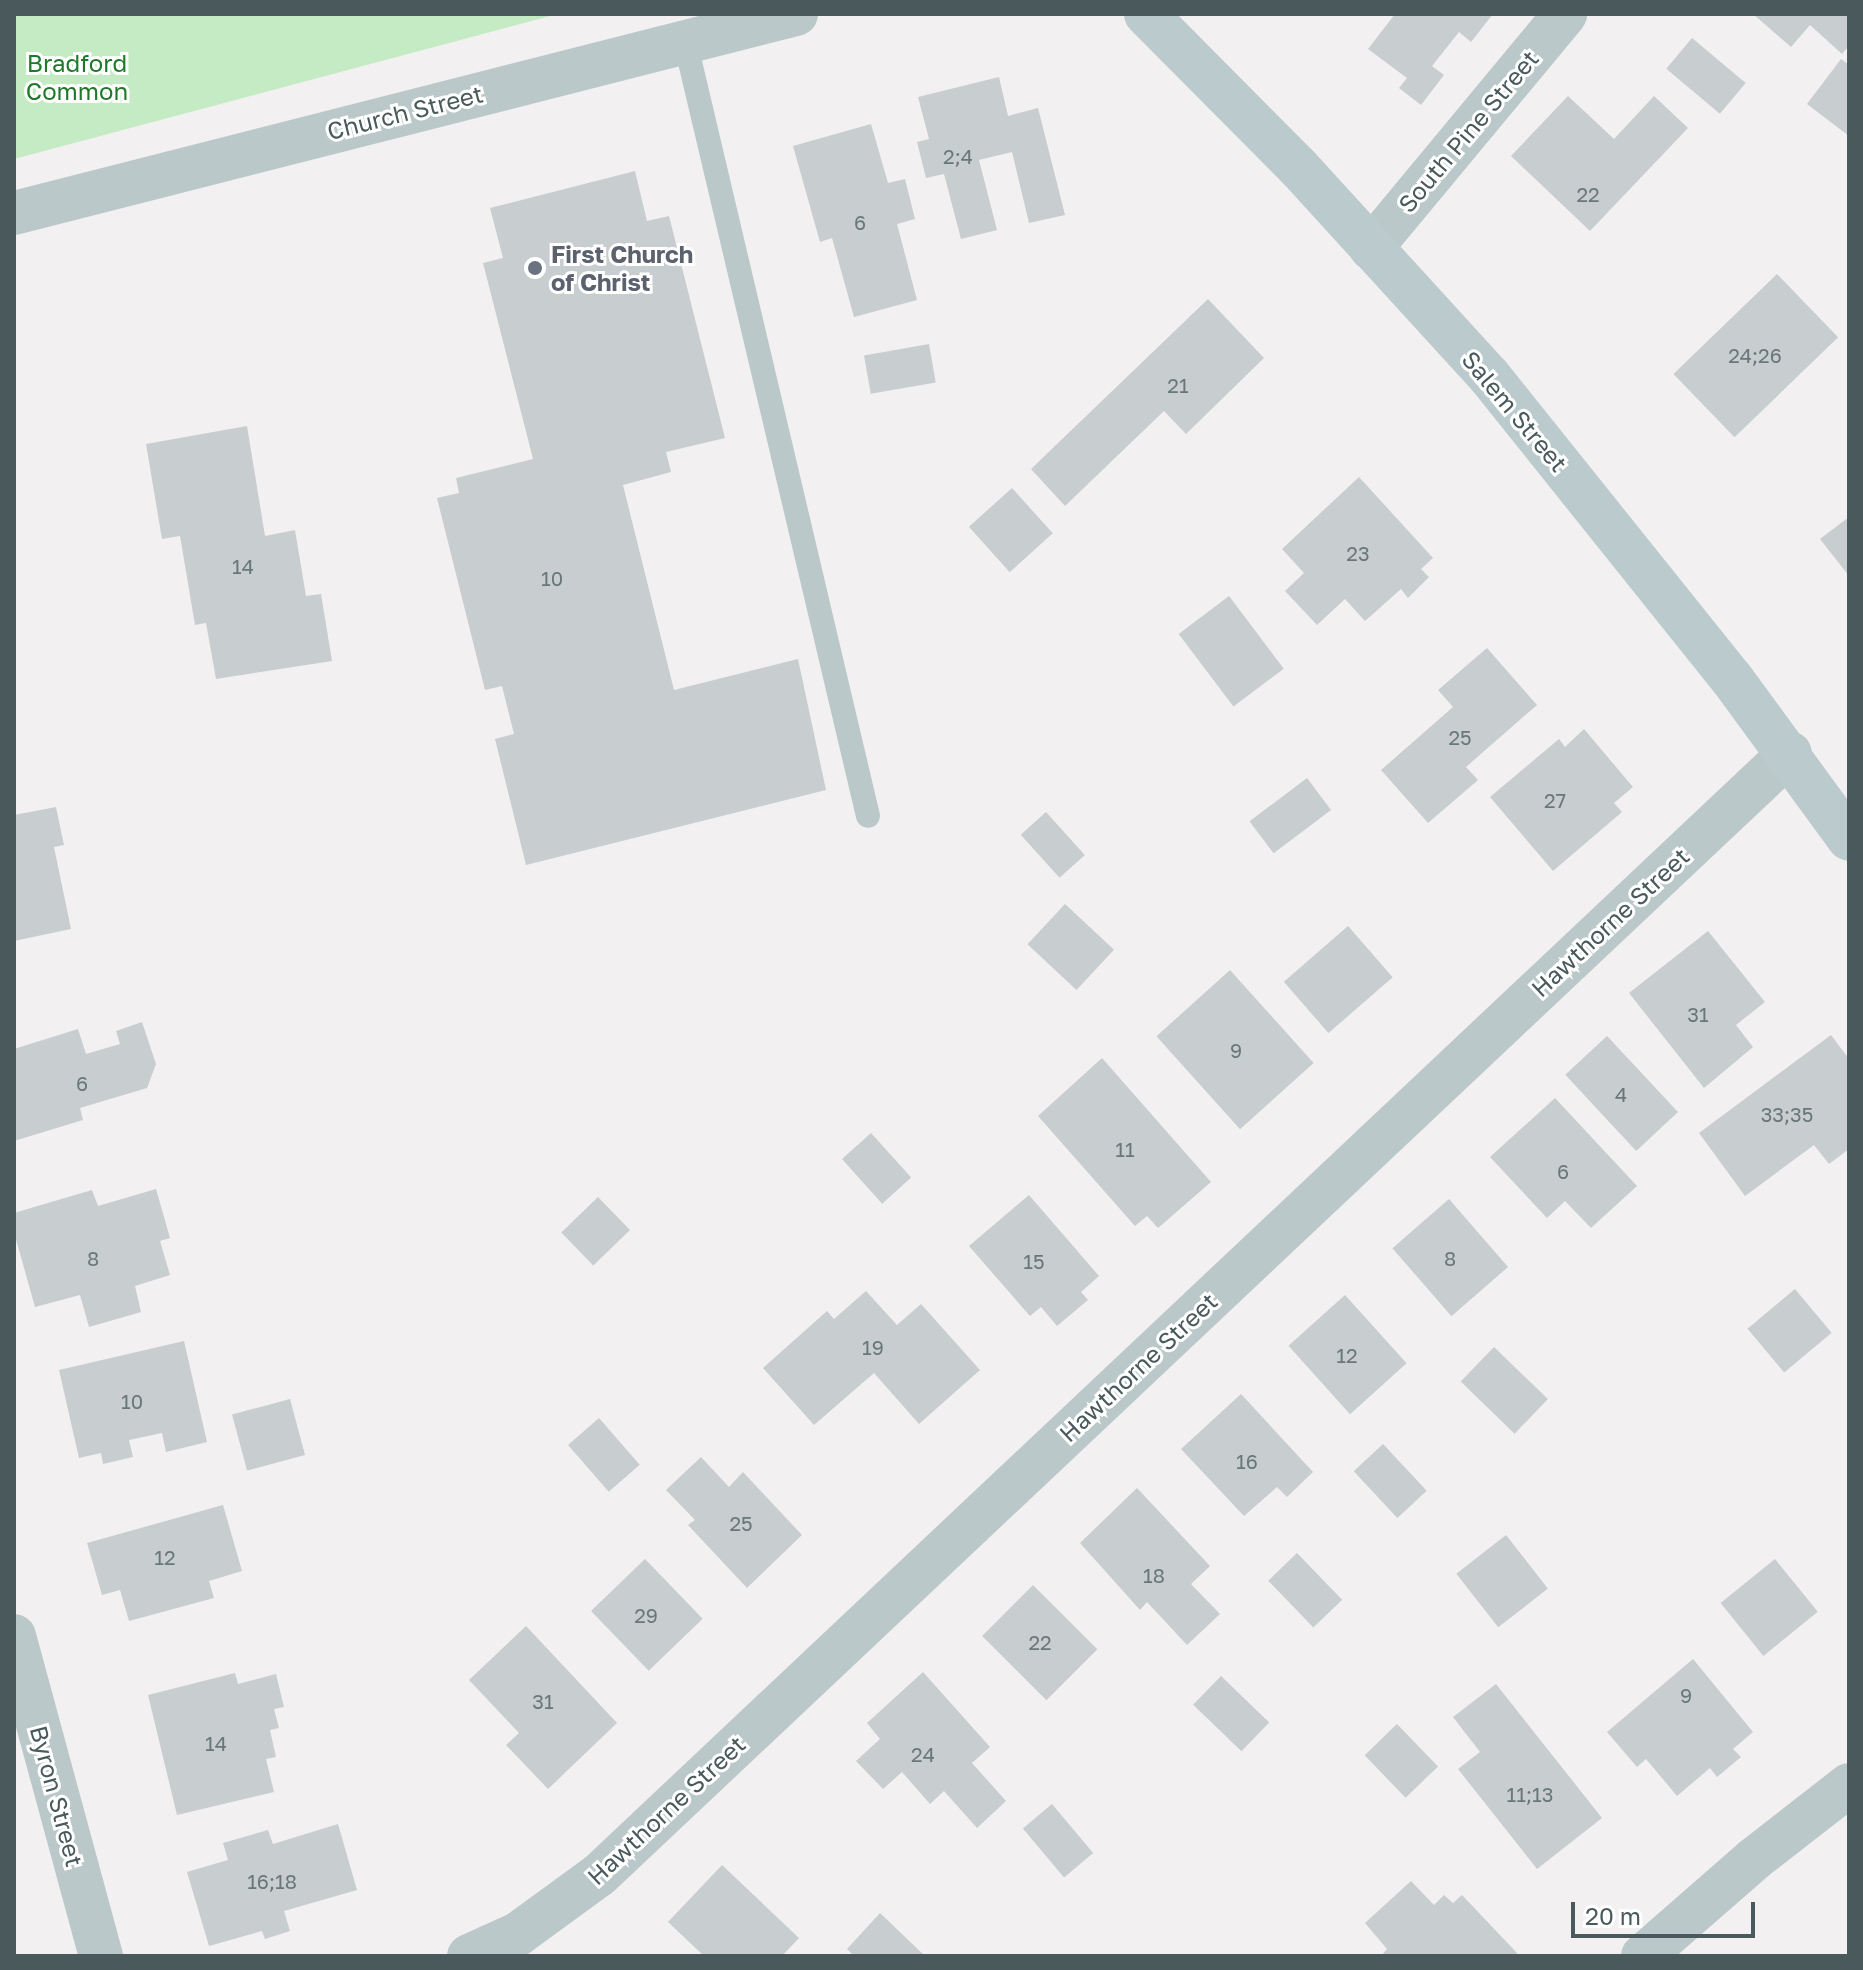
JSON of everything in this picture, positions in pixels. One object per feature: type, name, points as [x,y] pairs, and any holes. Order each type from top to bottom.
[{"type":"main road","name":"Salem Street","points":[[1146,14],[1299,168],[1489,376],[1843,817]]},
{"type":"street","name":"Church Street","points":[[14,213],[523,82],[686,45],[796,14]]},
{"type":"street","name":"South Pine Street","points":[[1371,248],[1565,14]]},
{"type":"street","name":"Hawthorne Street","points":[[469,1956],[518,1934],[599,1875],[1790,753]]},
{"type":"street","name":"Byron Street","points":[[14,1636],[101,1956]]},
{"type":"street","points":[[1643,1956],[1754,1859],[1849,1785]]},
{"type":"lane","points":[[686,45],[868,816]]},
{"type":"green space","name":"Bradford Common","points":[[14,14],[558,14],[14,159]]},
{"type":"building","points":[[1395,14],[1493,14],[1471,42],[1459,32],[1432,66],[1444,75],[1421,105],[1399,88],[1407,78],[1368,49]]},
{"type":"building","points":[[1753,14],[1849,14],[1849,46],[1842,54],[1810,25],[1791,47]]},
{"type":"building","points":[[1692,38],[1746,83],[1720,114],[1666,69]]},
{"type":"building","points":[[1841,59],[1849,65],[1849,136],[1807,104]]},
{"type":"building","points":[[999,77],[1008,116],[1038,108],[1065,215],[1029,223],[1012,152],[979,160],[997,230],[961,239],[944,174],[926,178],[917,142],[929,139],[918,97]]},
{"type":"building","points":[[1568,96],[1614,139],[1654,96],[1688,128],[1590,231],[1511,156]]},
{"type":"building","points":[[871,124],[888,183],[905,179],[915,219],[897,224],[917,300],[854,317],[832,238],[820,242],[793,146]]},
{"type":"building","points":[[635,171],[647,221],[669,216],[725,438],[666,452],[671,472],[623,485],[674,690],[798,659],[826,790],[526,865],[495,739],[514,734],[502,686],[485,690],[437,498],[459,493],[456,478],[533,459],[483,263],[503,258],[490,208]]},
{"type":"building","points":[[1777,274],[1838,337],[1735,437],[1673,374]]},
{"type":"building","points":[[1208,299],[1264,358],[1186,434],[1164,411],[1065,506],[1031,469]]},
{"type":"building","points":[[929,344],[936,382],[871,394],[864,355]]},
{"type":"building","points":[[247,426],[265,536],[295,530],[306,596],[321,594],[332,661],[216,679],[206,623],[195,625],[180,536],[162,539],[146,444]]},
{"type":"building","points":[[1359,477],[1433,558],[1421,569],[1429,577],[1408,598],[1401,589],[1365,621],[1345,599],[1317,625],[1285,591],[1304,573],[1282,549]]},
{"type":"building","points":[[1012,488],[1053,533],[1010,572],[969,527]]},
{"type":"building","points":[[1849,517],[1849,576],[1820,539]]},
{"type":"building","points":[[1229,596],[1284,669],[1233,707],[1179,634]]},
{"type":"building","points":[[1487,648],[1537,705],[1466,767],[1478,780],[1428,823],[1381,770],[1453,707],[1438,690]]},
{"type":"building","points":[[1584,729],[1633,787],[1614,803],[1622,812],[1553,871],[1490,797],[1559,739],[1565,747]]},
{"type":"building","points":[[1307,778],[1331,810],[1274,853],[1249,821]]},
{"type":"building","points":[[56,807],[64,845],[54,847],[71,929],[14,941],[14,815]]},
{"type":"building","points":[[1046,812],[1085,855],[1060,878],[1021,835]]},
{"type":"building","points":[[1065,904],[1114,950],[1076,990],[1027,944]]},
{"type":"building","points":[[1348,926],[1393,977],[1328,1033],[1284,982]]},
{"type":"building","points":[[1708,931],[1765,1002],[1736,1025],[1753,1047],[1704,1088],[1629,993]]},
{"type":"building","points":[[1230,970],[1314,1063],[1240,1129],[1156,1036]]},
{"type":"building","points":[[142,1022],[156,1064],[147,1088],[80,1108],[83,1120],[14,1141],[14,1049],[78,1029],[86,1054],[120,1044],[116,1031]]},
{"type":"building","points":[[1831,1035],[1849,1059],[1849,1149],[1829,1164],[1814,1145],[1745,1196],[1699,1133]]},
{"type":"building","points":[[1607,1036],[1678,1112],[1636,1151],[1565,1075]]},
{"type":"building","points":[[1102,1058],[1211,1182],[1158,1228],[1147,1216],[1135,1226],[1038,1116]]},
{"type":"building","points":[[1555,1098],[1637,1186],[1591,1228],[1565,1201],[1547,1218],[1490,1157]]},
{"type":"building","points":[[871,1133],[911,1178],[882,1204],[842,1159]]},
{"type":"building","points":[[156,1189],[170,1238],[160,1241],[170,1275],[135,1286],[141,1312],[89,1327],[80,1295],[35,1307],[14,1232],[14,1213],[92,1190],[98,1206]]},
{"type":"building","points":[[1029,1195],[1099,1276],[1081,1292],[1088,1300],[1057,1326],[1041,1307],[1030,1316],[969,1246]]},
{"type":"building","points":[[598,1197],[630,1230],[593,1266],[561,1232]]},
{"type":"building","points":[[1449,1199],[1508,1267],[1451,1316],[1392,1248]]},
{"type":"building","points":[[1795,1289],[1832,1333],[1784,1373],[1748,1329]]},
{"type":"building","points":[[866,1291],[897,1325],[921,1304],[980,1370],[919,1424],[874,1373],[814,1425],[763,1368],[827,1311],[834,1319]]},
{"type":"building","points":[[1345,1295],[1407,1363],[1350,1414],[1289,1346]]},
{"type":"building","points":[[184,1341],[207,1442],[166,1452],[162,1433],[129,1440],[133,1457],[103,1464],[101,1453],[79,1458],[59,1370]]},
{"type":"building","points":[[1494,1347],[1548,1399],[1515,1434],[1461,1382]]},
{"type":"building","points":[[1241,1394],[1313,1472],[1287,1497],[1277,1487],[1244,1516],[1181,1449]]},
{"type":"building","points":[[290,1399],[305,1455],[247,1471],[232,1415]]},
{"type":"building","points":[[599,1418],[640,1465],[609,1492],[568,1445]]},
{"type":"building","points":[[1383,1444],[1427,1491],[1397,1518],[1354,1471]]},
{"type":"building","points":[[701,1457],[729,1487],[743,1472],[802,1535],[747,1588],[688,1525],[695,1520],[666,1490]]},
{"type":"building","points":[[1137,1488],[1210,1566],[1191,1584],[1220,1614],[1187,1645],[1147,1602],[1140,1610],[1080,1543]]},
{"type":"building","points":[[223,1505],[242,1571],[209,1581],[214,1598],[129,1621],[120,1590],[102,1595],[87,1543]]},
{"type":"building","points":[[1506,1535],[1548,1589],[1498,1627],[1456,1574]]},
{"type":"building","points":[[1297,1553],[1342,1600],[1313,1628],[1268,1581]]},
{"type":"building","points":[[645,1559],[703,1619],[649,1671],[591,1611]]},
{"type":"building","points":[[1775,1559],[1818,1612],[1763,1656],[1721,1603]]},
{"type":"building","points":[[1033,1585],[1097,1649],[1046,1700],[982,1636]]},
{"type":"building","points":[[526,1626],[617,1723],[548,1789],[506,1745],[519,1733],[469,1680]]},
{"type":"building","points":[[1693,1659],[1753,1732],[1733,1749],[1741,1757],[1717,1777],[1710,1768],[1677,1796],[1646,1759],[1637,1767],[1607,1732]]},
{"type":"building","points":[[923,1672],[990,1747],[972,1763],[1006,1801],[977,1828],[944,1791],[930,1804],[902,1772],[883,1789],[856,1761],[880,1739],[867,1723]]},
{"type":"building","points":[[235,1673],[238,1684],[276,1674],[284,1707],[274,1709],[279,1728],[270,1730],[276,1757],[266,1759],[274,1792],[177,1815],[148,1695]]},
{"type":"building","points":[[1221,1676],[1269,1723],[1241,1751],[1193,1705]]},
{"type":"building","points":[[1496,1684],[1602,1818],[1537,1869],[1458,1769],[1480,1752],[1453,1717]]},
{"type":"building","points":[[1397,1724],[1438,1766],[1406,1798],[1365,1755]]},
{"type":"building","points":[[1052,1804],[1093,1853],[1064,1877],[1023,1828]]},
{"type":"building","points":[[338,1824],[357,1890],[284,1911],[290,1931],[265,1939],[262,1931],[209,1946],[187,1872],[228,1860],[223,1843],[268,1830],[273,1844]]},
{"type":"building","points":[[722,1865],[799,1938],[782,1956],[704,1956],[668,1922]]},
{"type":"building","points":[[1411,1881],[1434,1905],[1444,1895],[1453,1903],[1462,1895],[1517,1953],[1514,1956],[1381,1956],[1387,1949],[1365,1923]]},
{"type":"building","points":[[880,1913],[925,1956],[854,1956],[847,1949]]},
{"type":"place","name":"First Church of Christ","points":[[535,268]]}]
